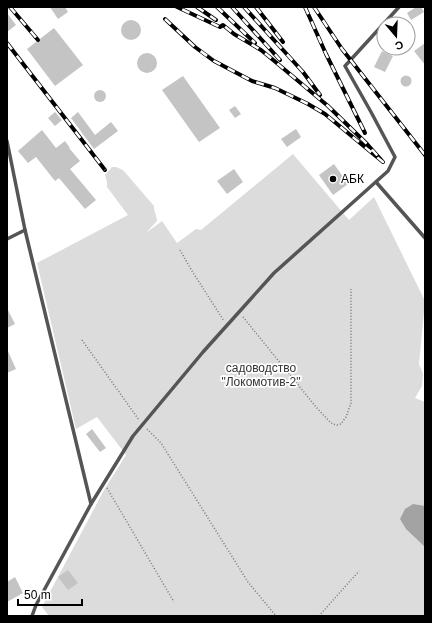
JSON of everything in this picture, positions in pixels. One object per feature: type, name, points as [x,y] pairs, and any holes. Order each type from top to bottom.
[{"type":"lane","points":[[32,616],[36,605],[91,504],[133,436],[203,352],[274,273],[388,171],[395,157],[345,66],[399,7]]},
{"type":"lane","points":[[7,141],[25,230],[91,504]]},
{"type":"lane","points":[[376,182],[425,238]]},
{"type":"lane","points":[[7,239],[25,230]]},
{"type":"path","points":[[180,250],[227,326]]},
{"type":"path","points":[[239,312],[329,421],[337,425],[341,424],[346,417],[351,403],[351,290]]},
{"type":"path","points":[[82,340],[143,424],[161,443],[248,582],[276,616]]},
{"type":"path","points":[[104,483],[174,602]]},
{"type":"path","points":[[319,616],[359,570]]},
{"type":"green space","name":"садоводство \"Локомотив-2\"","points":[[293,154],[349,220],[374,197],[425,301],[419,364],[423,374],[422,386],[415,398],[425,402],[425,616],[49,616],[42,607],[104,490],[126,455],[97,417],[76,429],[37,263],[128,215],[107,187],[105,175],[112,167],[123,170],[154,206],[157,221],[146,233],[162,221],[177,243],[196,229],[201,230]]},
{"type":"shaded area","points":[[413,504],[425,506],[425,547],[406,529],[400,519],[405,509]]},
{"type":"building","points":[[50,7],[65,7],[68,12],[58,19]]},
{"type":"building","points":[[416,7],[421,7],[424,12],[416,17],[409,16],[407,13]]},
{"type":"building","points":[[7,13],[16,25],[7,32]]},
{"type":"building","points":[[131,20],[138,23],[141,30],[138,37],[131,40],[124,37],[121,30],[124,23]]},
{"type":"building","points":[[54,28],[83,65],[55,86],[27,49]]},
{"type":"building","points":[[425,43],[425,65],[416,54],[416,50]]},
{"type":"building","points":[[147,53],[154,56],[157,63],[154,70],[147,73],[140,70],[137,63],[140,56]]},
{"type":"building","points":[[380,56],[393,56],[385,72],[374,67]]},
{"type":"building","points":[[183,76],[220,128],[199,142],[162,90]]},
{"type":"building","points":[[404,76],[408,76],[410,77],[410,85],[404,86],[401,83],[401,79]]},
{"type":"building","points":[[102,90],[105,91],[105,101],[98,102],[95,101],[94,94],[95,91]]},
{"type":"building","points":[[235,106],[241,114],[235,118],[229,110]]},
{"type":"building","points":[[55,112],[62,120],[55,126],[48,118]]},
{"type":"building","points":[[78,112],[95,135],[111,122],[118,131],[94,149],[71,118]]},
{"type":"building","points":[[296,129],[301,137],[287,147],[281,139]]},
{"type":"building","points":[[42,130],[56,148],[65,141],[80,161],[70,169],[96,200],[85,209],[59,178],[55,181],[36,157],[28,163],[18,151]]},
{"type":"building","name":"АБК","points":[[334,164],[348,184],[333,195],[319,175]]},
{"type":"building","points":[[234,169],[243,182],[227,194],[217,181]]},
{"type":"building","points":[[7,308],[15,324],[7,328]]},
{"type":"building","points":[[7,349],[16,369],[7,373]]},
{"type":"building","points":[[92,429],[106,448],[100,452],[86,434]]},
{"type":"building","points":[[68,570],[78,583],[68,590],[58,577]]},
{"type":"building","points":[[15,577],[23,593],[7,602],[7,582]]},
{"type":"railway","points":[[10,7],[38,40]]},
{"type":"railway","points":[[165,19],[195,47],[214,61],[252,81],[275,88],[325,114],[383,162],[328,106],[261,50],[234,34],[223,25],[220,27],[177,7]]},
{"type":"railway","points":[[197,7],[216,20]]},
{"type":"railway","points":[[217,7],[255,43]]},
{"type":"railway","points":[[232,7],[280,60]]},
{"type":"railway","points":[[244,7],[303,72],[320,95]]},
{"type":"railway","points":[[256,7],[283,42]]},
{"type":"railway","points":[[305,7],[326,54],[365,133]]},
{"type":"railway","points":[[314,7],[342,49],[425,155]]},
{"type":"railway","points":[[7,43],[105,170]]},
{"type":"place","name":"АБК","points":[[333,179]]}]
